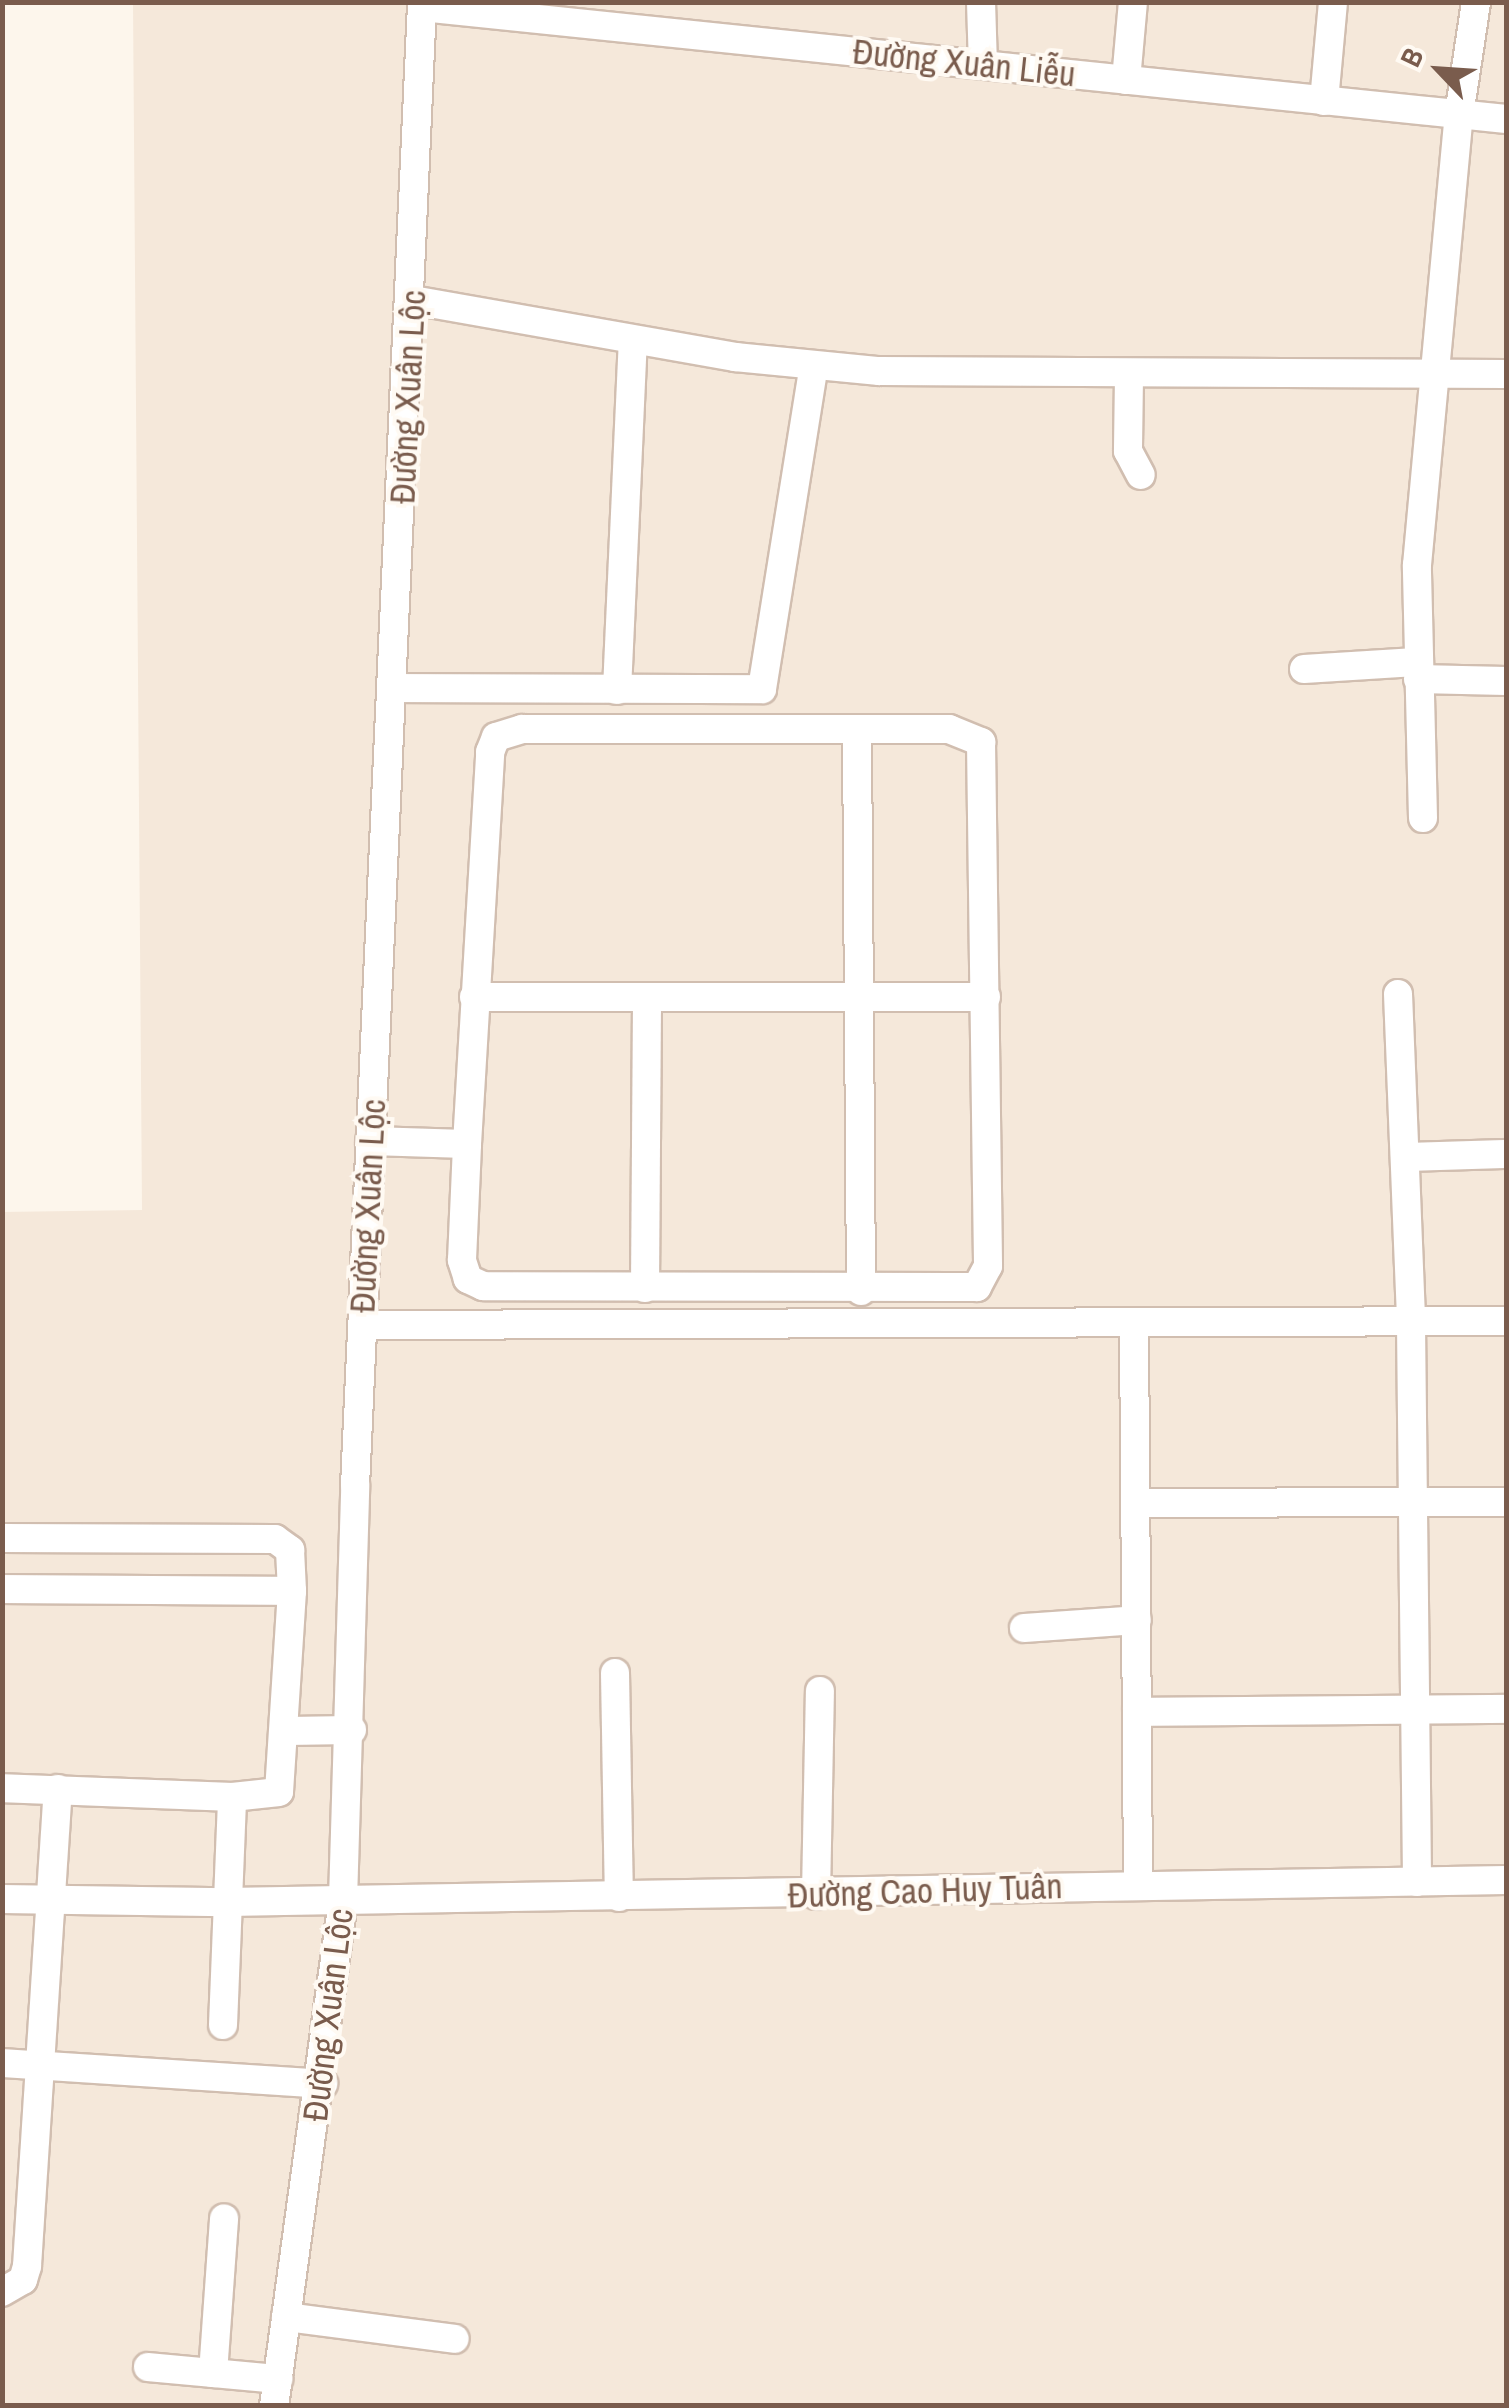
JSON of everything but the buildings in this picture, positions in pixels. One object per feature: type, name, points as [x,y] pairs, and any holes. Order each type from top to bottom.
[{"type":"street","points":[[981,2],[983,65]]},
{"type":"street","points":[[1126,80],[1132,2]]},
{"type":"street","points":[[1324,101],[1334,2]]},
{"type":"street","points":[[1423,818],[1417,566],[1459,115],[1476,2]]},
{"type":"street","name":"Đường Xuân Liễu","points":[[422,5],[1506,119]]},
{"type":"street","name":"Đường Xuân Lộc","points":[[276,2392],[323,2084],[343,1900],[352,1730],[362,1324],[395,688],[422,5]]},
{"type":"street","points":[[412,300],[634,340],[814,366],[1129,376],[1437,371],[1506,374]]},
{"type":"street","points":[[617,690],[634,340]]},
{"type":"street","points":[[395,688],[762,690],[814,366]]},
{"type":"street","points":[[1129,376],[1128,452],[1142,476]]},
{"type":"street","points":[[1304,669],[1417,670],[1506,681]]},
{"type":"street","points":[[959,730],[981,742],[986,996],[986,1275],[970,1290],[483,1286],[468,1279],[462,1260],[474,997],[490,752],[503,732],[959,730]]},
{"type":"street","points":[[857,732],[860,1291]]},
{"type":"street","points":[[1398,994],[1411,1324],[1417,1882]]},
{"type":"street","points":[[474,997],[986,996]]},
{"type":"street","points":[[645,1288],[647,997]]},
{"type":"street","points":[[370,1141],[467,1144]]},
{"type":"street","points":[[1405,1157],[1506,1154]]},
{"type":"street","points":[[362,1324],[1134,1325],[1506,1321]]},
{"type":"street","points":[[1134,1325],[1138,1884]]},
{"type":"street","points":[[1136,1504],[1506,1502]]},
{"type":"street","points":[[2,1538],[275,1539],[290,1550],[292,1592],[282,1790],[232,1797],[2,1788]]},
{"type":"street","points":[[2,1589],[292,1592]]},
{"type":"street","points":[[1024,1628],[1137,1620]]},
{"type":"street","points":[[615,1673],[619,1897]]},
{"type":"street","points":[[816,1895],[820,1691]]},
{"type":"street","points":[[1137,1712],[1506,1709]]},
{"type":"street","points":[[286,1731],[352,1730]]},
{"type":"street","points":[[2,2292],[23,2280],[27,2266],[55,1899],[58,1790]]},
{"type":"street","points":[[223,2025],[232,1797]]},
{"type":"street","name":"Đường Cao Huy Tuân","points":[[2,1899],[228,1902],[816,1895],[1138,1884],[1506,1880]]},
{"type":"street","points":[[2,2062],[323,2084]]},
{"type":"street","points":[[213,2373],[224,2218]]},
{"type":"street","points":[[286,2317],[455,2338]]},
{"type":"street","points":[[148,2367],[213,2373],[276,2392]]},
{"type":"shaded area","points":[[133,3],[1506,3],[1506,2405],[3,2405],[2,1212],[142,1210]]}]
